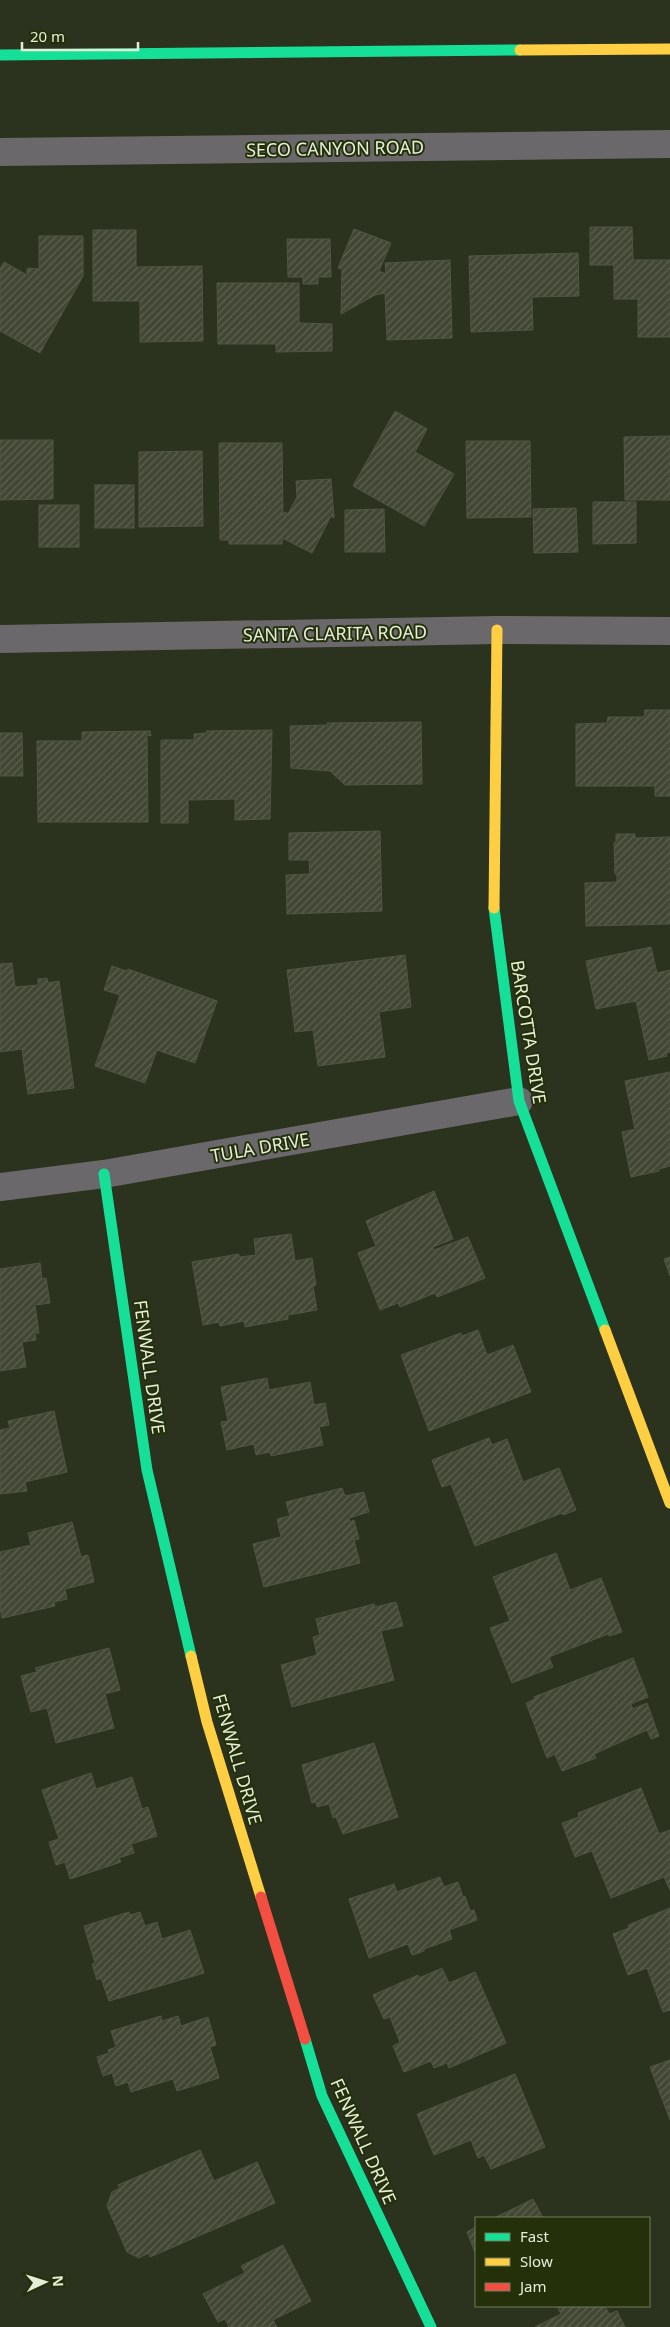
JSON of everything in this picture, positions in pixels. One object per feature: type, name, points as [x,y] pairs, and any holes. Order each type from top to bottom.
[{"type":"street","points":[[0,55],[670,49]]},
{"type":"street","name":"SECO CANYON ROAD","points":[[0,152],[670,144]]},
{"type":"street","name":"SANTA CLARITA ROAD","points":[[0,639],[497,630],[670,630]]},
{"type":"street","name":"BARCOTTA DRIVE","points":[[497,630],[494,920],[519,1101],[670,1503]]},
{"type":"street","name":"TULA DRIVE","points":[[0,1187],[104,1174],[519,1101]]},
{"type":"street","name":"FENWALL DRIVE","points":[[104,1174],[147,1470],[207,1722],[322,2096],[431,2327]]},
{"type":"building","points":[[590,227],[632,227],[633,260],[670,260],[670,337],[638,337],[638,299],[614,299],[614,265],[590,265]]},
{"type":"building","points":[[354,229],[391,243],[379,271],[386,274],[385,263],[450,260],[452,338],[387,340],[385,293],[375,295],[341,314],[342,269],[338,268]]},
{"type":"building","points":[[93,230],[136,230],[136,267],[202,266],[203,341],[140,342],[140,301],[93,301]]},
{"type":"building","points":[[39,236],[83,236],[83,276],[40,353],[0,331],[0,269],[4,262],[27,275],[27,268],[39,269]]},
{"type":"building","points":[[287,239],[330,239],[331,277],[318,277],[318,284],[303,284],[303,277],[288,277]]},
{"type":"building","points":[[578,253],[579,296],[532,297],[533,330],[471,332],[469,256]]},
{"type":"building","points":[[217,283],[299,283],[299,323],[332,324],[332,351],[276,352],[276,344],[218,344]]},
{"type":"building","points":[[395,411],[427,429],[415,452],[454,474],[424,526],[353,486]]},
{"type":"building","points":[[670,436],[670,500],[625,500],[624,437]]},
{"type":"building","points":[[0,440],[53,440],[53,499],[0,500]]},
{"type":"building","points":[[466,441],[530,441],[531,517],[467,518]]},
{"type":"building","points":[[219,443],[282,443],[283,516],[285,512],[288,514],[297,497],[296,481],[331,479],[334,518],[331,516],[312,553],[282,538],[282,544],[229,544],[229,540],[220,540]]},
{"type":"building","points":[[202,451],[203,526],[139,527],[139,452]]},
{"type":"building","points":[[95,485],[134,485],[134,528],[95,528]]},
{"type":"building","points":[[593,502],[636,502],[636,543],[593,544]]},
{"type":"building","points":[[39,505],[79,505],[79,547],[39,547]]},
{"type":"building","points":[[576,508],[578,552],[534,553],[533,509]]},
{"type":"building","points":[[384,509],[385,552],[345,552],[345,510]]},
{"type":"building","points":[[645,710],[670,710],[670,796],[655,796],[655,786],[576,786],[576,724],[607,723],[608,717],[644,717]]},
{"type":"building","points":[[421,722],[422,784],[345,785],[330,771],[291,768],[290,726],[328,725],[327,723]]},
{"type":"building","points":[[272,730],[270,819],[235,820],[235,799],[188,800],[188,823],[161,823],[161,740],[194,740],[194,734],[207,733],[206,731]]},
{"type":"building","points":[[150,731],[151,736],[147,735],[148,822],[38,822],[37,741],[82,741],[82,732]]},
{"type":"building","points":[[0,733],[22,733],[23,776],[0,776]]},
{"type":"building","points":[[380,831],[382,911],[287,914],[286,875],[310,874],[309,860],[289,860],[289,833]]},
{"type":"building","points":[[616,834],[635,834],[635,838],[670,837],[670,924],[586,926],[585,883],[617,882],[614,843],[616,842]]},
{"type":"building","points":[[651,947],[657,973],[670,970],[670,1052],[666,1053],[667,1056],[649,1060],[636,1001],[596,1009],[586,961]]},
{"type":"building","points":[[405,955],[411,1007],[379,1012],[385,1057],[318,1066],[313,1030],[295,1032],[287,970]]},
{"type":"building","points":[[12,963],[15,987],[38,985],[38,979],[47,978],[48,983],[59,981],[74,1088],[28,1094],[22,1049],[0,1052],[0,964]]},
{"type":"building","points":[[112,966],[126,971],[128,969],[217,1001],[195,1063],[157,1050],[145,1083],[95,1066],[120,995],[104,990]]},
{"type":"building","points":[[670,1072],[670,1166],[659,1169],[659,1171],[631,1177],[622,1132],[635,1129],[625,1081]]},
{"type":"building","points":[[434,1191],[453,1239],[433,1247],[434,1250],[468,1237],[485,1278],[437,1297],[435,1293],[400,1307],[398,1303],[380,1310],[358,1253],[376,1246],[366,1221]]},
{"type":"building","points":[[291,1234],[295,1261],[312,1258],[316,1285],[313,1286],[317,1310],[288,1315],[288,1319],[245,1327],[244,1321],[220,1326],[219,1322],[203,1325],[192,1262],[239,1254],[239,1257],[256,1255],[254,1239]]},
{"type":"building","points":[[670,1257],[670,1276],[664,1259]]},
{"type":"building","points":[[40,1263],[42,1279],[46,1278],[50,1303],[35,1305],[39,1333],[35,1333],[36,1340],[22,1342],[26,1367],[0,1371],[0,1269]]},
{"type":"building","points":[[478,1330],[487,1355],[513,1345],[531,1392],[429,1431],[401,1355],[461,1333],[462,1336]]},
{"type":"building","points":[[267,1378],[269,1390],[310,1382],[314,1405],[325,1403],[329,1425],[319,1427],[323,1445],[271,1456],[270,1452],[256,1455],[254,1444],[227,1450],[221,1422],[228,1421],[221,1387]]},
{"type":"building","points":[[54,1411],[67,1472],[25,1482],[27,1491],[0,1494],[0,1430],[10,1428],[8,1421]]},
{"type":"building","points":[[489,1438],[492,1445],[507,1439],[523,1482],[559,1468],[576,1510],[563,1515],[562,1513],[475,1546],[451,1484],[442,1487],[432,1460]]},
{"type":"building","points":[[342,1488],[345,1496],[364,1492],[369,1512],[349,1518],[350,1522],[354,1520],[359,1539],[354,1540],[360,1563],[264,1587],[253,1544],[281,1537],[277,1519],[290,1516],[286,1502]]},
{"type":"building","points":[[72,1522],[81,1557],[88,1555],[94,1582],[65,1589],[67,1599],[54,1602],[55,1606],[2,1618],[0,1608],[0,1552],[31,1545],[28,1533]]},
{"type":"building","points":[[556,1553],[570,1590],[601,1578],[622,1632],[609,1636],[608,1634],[549,1657],[553,1667],[512,1683],[490,1628],[510,1621],[493,1577]]},
{"type":"building","points":[[396,1602],[403,1626],[381,1631],[394,1680],[292,1707],[281,1665],[317,1655],[313,1637],[320,1635],[316,1619],[374,1604],[375,1607]]},
{"type":"building","points":[[109,1648],[120,1690],[105,1694],[114,1728],[56,1743],[47,1708],[31,1712],[21,1676],[37,1672],[35,1668]]},
{"type":"building","points":[[633,1658],[648,1697],[631,1704],[633,1709],[647,1703],[659,1736],[651,1739],[647,1730],[594,1754],[596,1758],[562,1771],[555,1754],[547,1758],[526,1703],[535,1699],[534,1697]]},
{"type":"building","points":[[374,1743],[398,1817],[343,1834],[336,1817],[333,1818],[329,1804],[317,1807],[316,1802],[312,1803],[302,1765]]},
{"type":"building","points":[[91,1773],[96,1789],[132,1777],[142,1809],[148,1807],[157,1836],[131,1844],[134,1853],[119,1858],[121,1862],[70,1879],[65,1862],[56,1865],[49,1842],[59,1839],[42,1790]]},
{"type":"building","points":[[641,1788],[659,1834],[670,1830],[670,1890],[664,1877],[611,1898],[592,1851],[575,1857],[562,1823],[579,1817],[578,1813]]},
{"type":"building","points":[[440,1877],[444,1887],[458,1882],[470,1911],[474,1910],[477,1920],[449,1930],[452,1939],[424,1949],[424,1951],[412,1955],[408,1944],[369,1958],[349,1899],[394,1884],[397,1892]]},
{"type":"building","points":[[670,1908],[670,2010],[663,2012],[647,1968],[628,1975],[613,1934],[629,1928],[628,1925]]},
{"type":"building","points":[[129,1912],[130,1915],[140,1912],[145,1926],[157,1922],[162,1939],[190,1930],[204,1973],[109,2001],[101,1978],[97,1980],[92,1964],[95,1963],[84,1926]]},
{"type":"building","points":[[442,1968],[449,1983],[475,1972],[506,2043],[449,2068],[447,2063],[434,2068],[431,2061],[404,2072],[393,2046],[400,2042],[390,2017],[384,2019],[373,1995],[418,1975],[419,1978]]},
{"type":"building","points":[[161,2016],[162,2021],[178,2016],[181,2026],[208,2017],[216,2045],[210,2047],[219,2078],[177,2091],[173,2079],[131,2092],[128,2082],[116,2086],[112,2073],[103,2076],[97,2057],[109,2053],[108,2050],[116,2047],[111,2031]]},
{"type":"building","points":[[670,2060],[670,2120],[650,2067]]},
{"type":"building","points":[[515,2074],[545,2147],[491,2169],[484,2155],[478,2158],[471,2140],[434,2155],[417,2114]]},
{"type":"building","points":[[200,2150],[214,2181],[257,2162],[275,2203],[150,2257],[149,2253],[139,2258],[127,2252],[107,2206],[112,2192],[120,2188],[118,2185]]},
{"type":"building","points":[[533,2199],[542,2217],[496,2217]]},
{"type":"building","points":[[475,2228],[475,2252],[467,2232]]},
{"type":"building","points":[[283,2245],[311,2301],[273,2320],[277,2327],[229,2327],[225,2319],[218,2322],[203,2294],[245,2273],[241,2266]]},
{"type":"building","points":[[558,2307],[606,2307],[609,2314],[617,2311],[625,2327],[535,2327],[561,2314]]},
{"type":"traffic: fast","points":[[0,55],[520,50]]},
{"type":"traffic: fast","points":[[494,908],[519,1101],[605,1330]]},
{"type":"traffic: fast","points":[[104,1174],[147,1470],[191,1656]]},
{"type":"traffic: fast","points":[[305,2039],[322,2096],[431,2327]]},
{"type":"traffic: slow","points":[[520,50],[670,49]]},
{"type":"traffic: slow","points":[[494,908],[497,630]]},
{"type":"traffic: slow","points":[[605,1330],[670,1503]]},
{"type":"traffic: slow","points":[[191,1656],[207,1722],[261,1897]]},
{"type":"traffic: jam","points":[[261,1897],[305,2039]]}]
